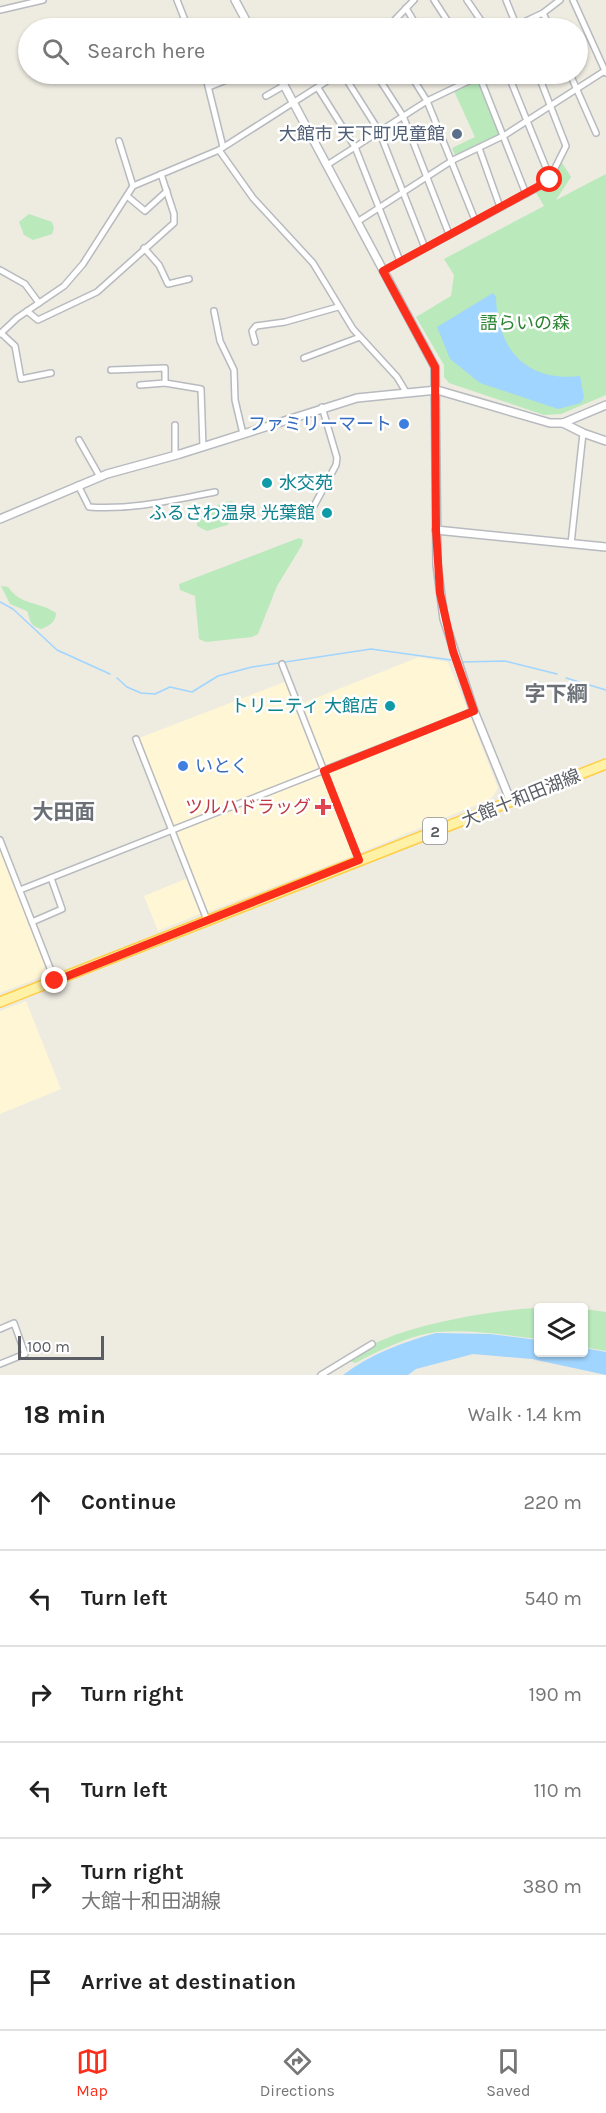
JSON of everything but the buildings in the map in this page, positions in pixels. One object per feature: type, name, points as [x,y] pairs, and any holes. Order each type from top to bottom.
[{"type":"main road","name":"大館十和田湖線","points":[[0,1002],[606,764]]},
{"type":"street","points":[[0,10],[43,0]]},
{"type":"street","points":[[177,0],[184,18]]},
{"type":"street","points":[[235,0],[245,18]]},
{"type":"street","points":[[396,18],[414,0]]},
{"type":"street","points":[[434,0],[446,18]]},
{"type":"street","points":[[467,0],[479,18]]},
{"type":"street","points":[[506,0],[512,18]]},
{"type":"street","points":[[534,18],[560,0]]},
{"type":"street","points":[[573,0],[581,18]]},
{"type":"street","points":[[406,8],[412,18]]},
{"type":"street","points":[[543,13],[545,18]]},
{"type":"street","points":[[588,32],[606,71],[588,81]]},
{"type":"street","points":[[208,84],[221,149],[253,198],[313,263],[338,307],[360,337],[397,377],[405,392]]},
{"type":"street","points":[[209,87],[217,84]]},
{"type":"street","points":[[51,374],[21,379],[15,346],[0,333],[64,286],[83,264],[133,186],[221,149],[324,84]]},
{"type":"street","points":[[349,84],[379,131],[405,191],[425,248]]},
{"type":"street","points":[[382,84],[403,116],[449,234]]},
{"type":"street","points":[[418,84],[453,160],[475,220]]},
{"type":"street","points":[[327,165],[427,101],[460,84]]},
{"type":"street","points":[[482,84],[505,135],[526,194]]},
{"type":"street","points":[[512,84],[550,180]]},
{"type":"street","points":[[383,271],[550,180],[566,146],[552,103],[543,84]]},
{"type":"street","points":[[574,84],[596,132]]},
{"type":"street","points":[[357,222],[453,160],[505,135],[583,84]]},
{"type":"street","points":[[266,96],[286,85],[435,367],[437,566],[444,619],[474,711],[511,802]]},
{"type":"street","points":[[318,88],[356,147],[400,261]]},
{"type":"street","points":[[119,141],[133,186]]},
{"type":"street","points":[[479,148],[500,207]]},
{"type":"street","points":[[27,311],[38,320],[97,292],[174,223],[174,214],[161,174]]},
{"type":"street","points":[[127,196],[144,211],[167,191]]},
{"type":"street","points":[[144,248],[159,266],[168,284],[189,279]]},
{"type":"street","points":[[0,270],[25,284],[39,303]]},
{"type":"street","points":[[255,342],[252,331],[256,326],[285,322],[338,307]]},
{"type":"street","points":[[214,311],[220,341],[234,370],[235,400],[243,434]]},
{"type":"street","points":[[304,358],[360,337]]},
{"type":"street","points":[[111,370],[165,368],[165,383]]},
{"type":"street","points":[[140,385],[165,383],[200,387],[202,447]]},
{"type":"street","points":[[0,519],[100,477],[202,447],[321,407],[357,398],[437,390],[535,420],[563,423],[582,433],[606,441]]},
{"type":"street","points":[[563,423],[606,405]]},
{"type":"street","points":[[308,517],[336,465],[337,458],[321,407]]},
{"type":"street","points":[[175,425],[175,455]]},
{"type":"street","points":[[571,544],[582,433]]},
{"type":"street","points":[[79,440],[100,477]]},
{"type":"street","points":[[78,485],[89,507],[149,506],[215,492]]},
{"type":"street","points":[[436,530],[606,548]]},
{"type":"street","points":[[282,664],[359,860]]},
{"type":"street","points":[[20,890],[474,711]]},
{"type":"street","points":[[136,739],[207,920]]},
{"type":"street","points":[[0,840],[55,981]]},
{"type":"street","points":[[32,921],[62,909],[51,878]]},
{"type":"street","points":[[0,1329],[14,1323],[26,1354],[0,1364]]},
{"type":"street","points":[[321,1375],[372,1344]]},
{"type":"shaded area","points":[[419,657],[448,662],[467,708],[455,716],[325,768],[301,704]]},
{"type":"shaded area","points":[[287,681],[321,769],[174,827],[139,738]]},
{"type":"shaded area","points":[[471,718],[498,788],[491,799],[359,853],[328,772],[438,728]]},
{"type":"shaded area","points":[[321,774],[355,855],[207,912],[175,831]]},
{"type":"shaded area","points":[[0,848],[48,974],[0,993]]},
{"type":"shaded area","points":[[188,878],[202,913],[158,931],[144,896]]},
{"type":"shaded area","points":[[26,1001],[61,1089],[0,1114],[0,1011]]},
{"type":"green space","points":[[469,84],[479,84],[501,133],[455,155],[452,148],[475,137],[454,91]]},
{"type":"green space","name":"語らいの森","points":[[561,161],[571,177],[556,200],[606,174],[606,395],[561,414],[544,415],[449,383],[444,377],[444,365],[416,317],[451,296],[454,275],[444,259],[544,206],[535,191],[550,183]]},
{"type":"green space","points":[[29,214],[52,222],[54,228],[52,234],[33,240],[24,235],[19,222]]},
{"type":"green space","points":[[231,501],[236,503],[237,513],[227,525],[207,531],[197,526],[197,517],[222,503]]},
{"type":"green space","points":[[299,538],[303,540],[302,545],[277,586],[258,634],[252,637],[206,642],[199,639],[195,596],[180,590],[179,584]]},
{"type":"green space","points":[[1,586],[8,587],[24,600],[56,613],[53,621],[41,629],[34,626],[27,611],[10,604]]},
{"type":"green space","points":[[534,1308],[534,1338],[475,1332],[437,1332],[405,1340],[355,1363],[350,1361],[364,1349],[410,1330],[438,1322]]},
{"type":"green space","points":[[588,1310],[606,1312],[606,1351],[588,1348]]},
{"type":"water","points":[[493,293],[496,297],[502,332],[518,358],[544,374],[580,376],[584,397],[581,403],[558,409],[480,383],[450,359],[437,327]]},
{"type":"water","points":[[436,1333],[490,1334],[534,1340],[534,1357],[588,1357],[588,1349],[606,1352],[606,1375],[532,1359],[473,1354],[416,1369],[408,1375],[343,1375],[365,1361],[411,1340]]},
{"type":"waterway","points":[[0,602],[13,609],[57,650],[110,674]]},
{"type":"waterway","points":[[117,678],[127,687],[141,693],[155,694],[170,687],[192,692],[218,676],[252,667],[371,649],[451,660]]},
{"type":"waterway","points":[[462,662],[505,661],[557,674]]},
{"type":"waterway","points":[[566,678],[606,690]]},
{"type":"place","name":"大館市 天下町児童館","points":[[457,134]]},
{"type":"place","name":"ファミリーマート","points":[[404,424]]},
{"type":"place","name":"水交苑","points":[[267,483]]},
{"type":"place","name":"ふるさわ温泉 光葉館","points":[[327,513]]},
{"type":"place","name":"トリニティ 大館店","points":[[390,706]]},
{"type":"place","name":"いとく","points":[[183,766]]},
{"type":"place","name":"ツルハドラッグ","points":[[323,807]]},
{"type":"district","name":"字下綱","points":[[556,694]]},
{"type":"district","name":"大田面","points":[[64,812]]},
{"type":"route","points":[[55,981],[359,860],[324,771],[474,711],[453,651],[440,593],[436,530],[437,390],[435,367],[383,271],[550,180]]}]
